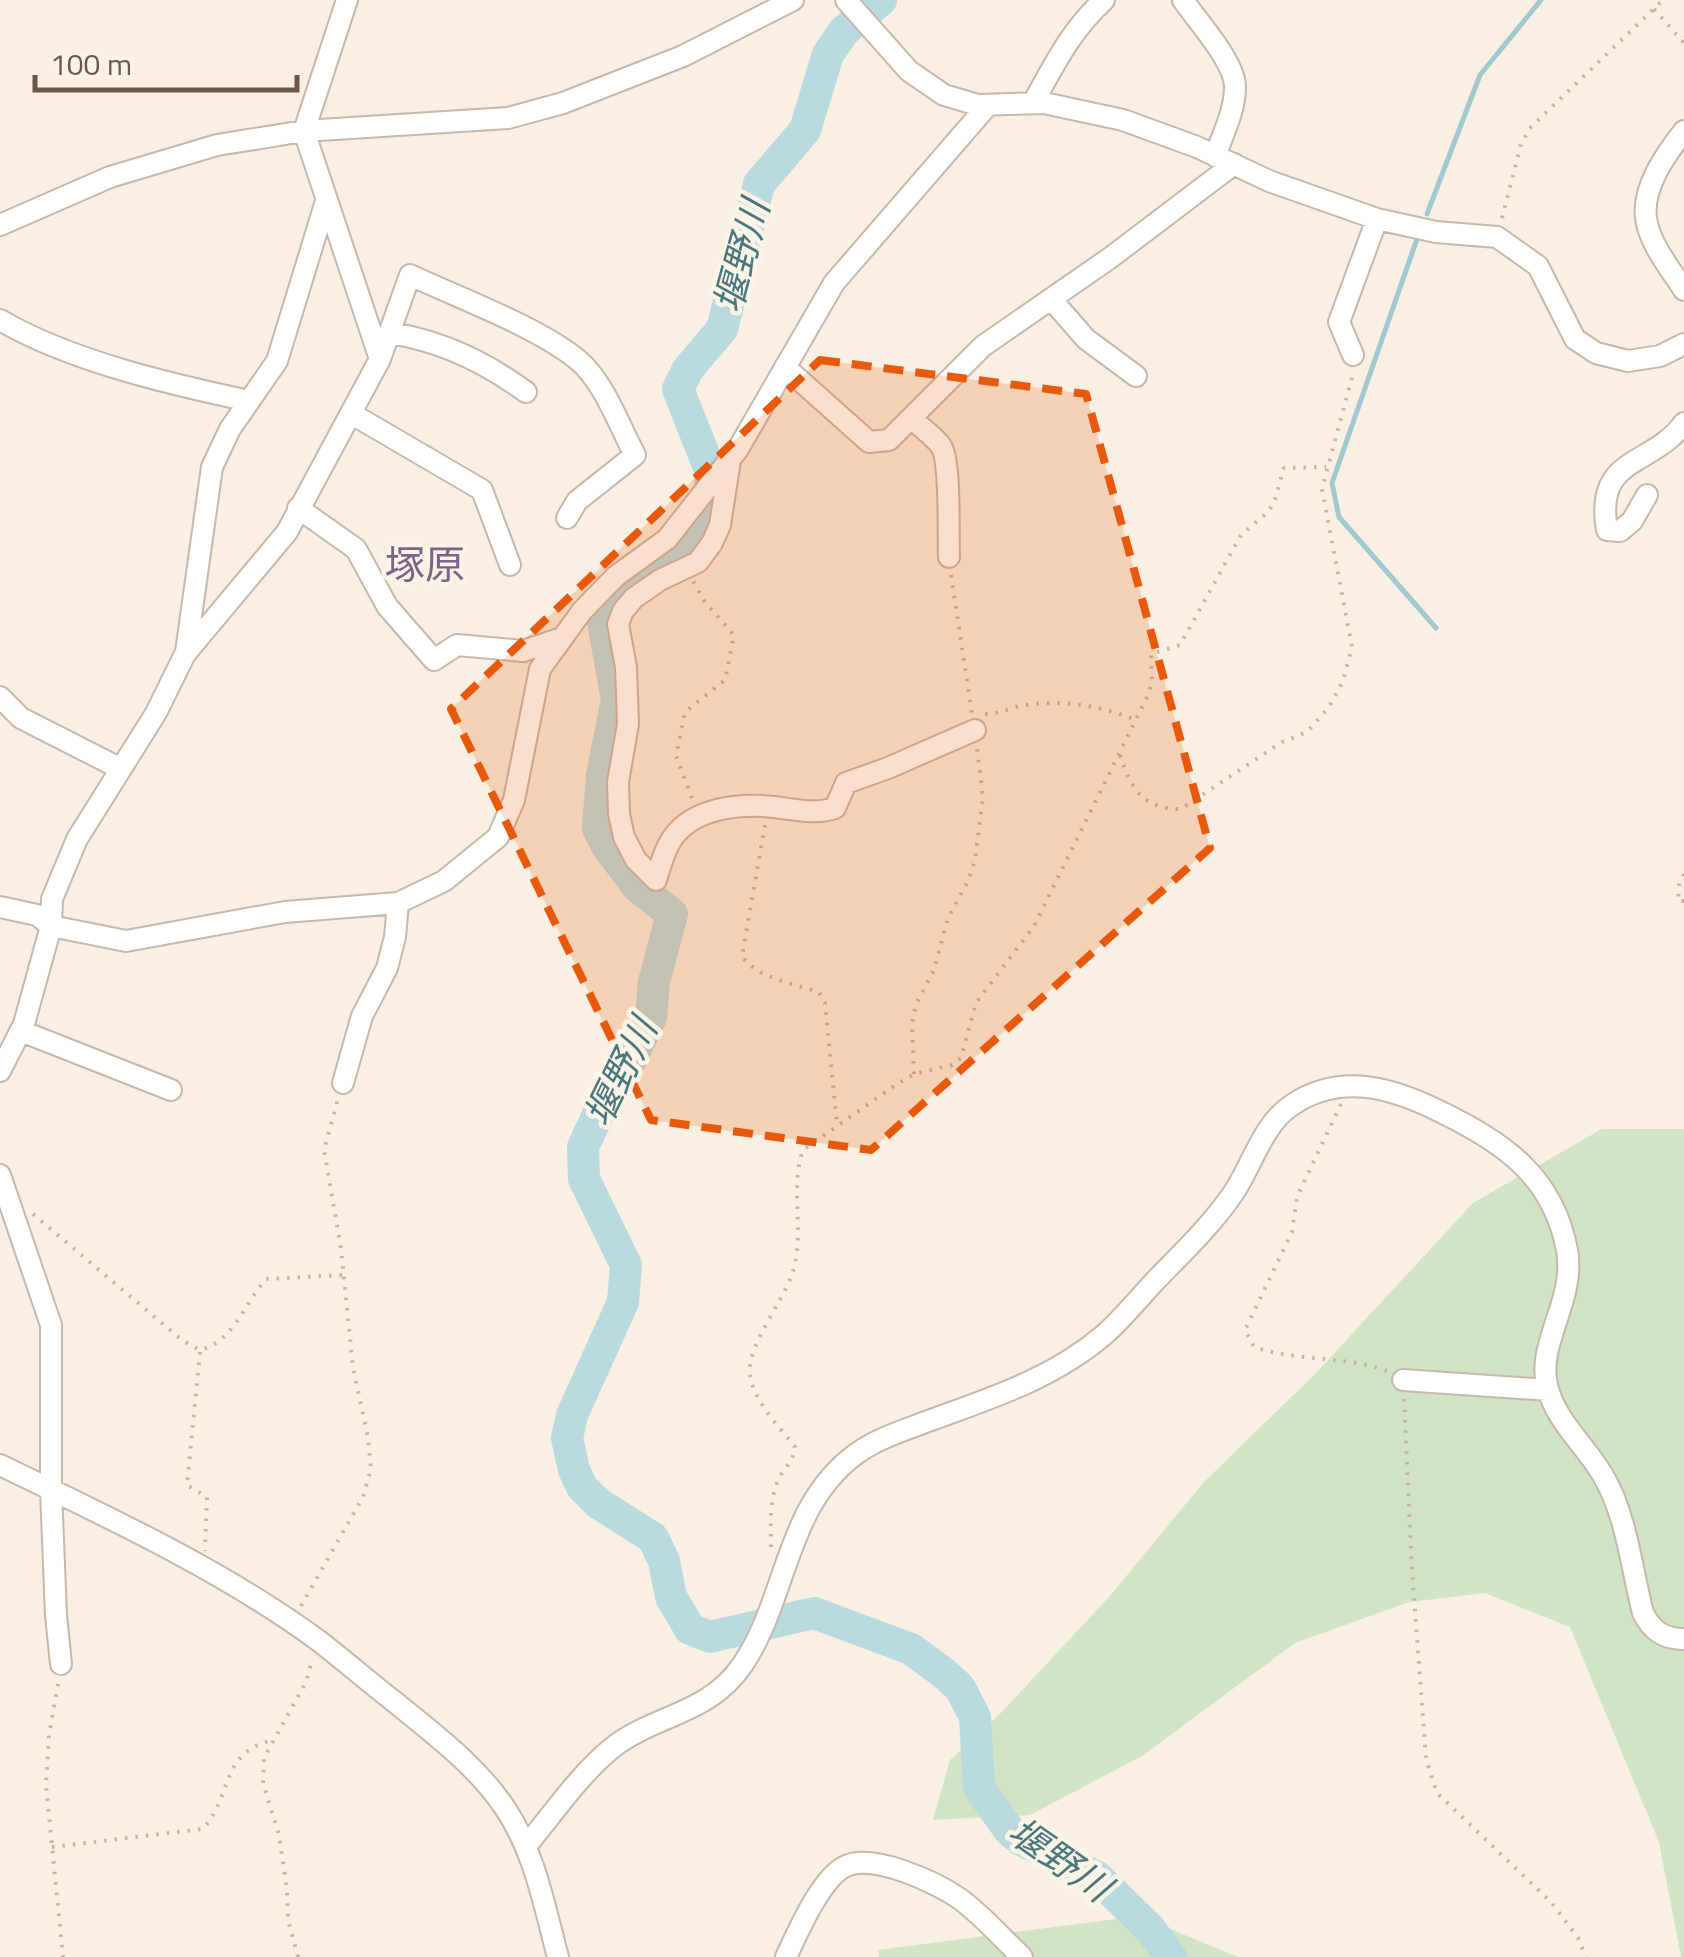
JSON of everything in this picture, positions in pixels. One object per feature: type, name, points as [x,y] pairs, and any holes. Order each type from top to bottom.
[{"type":"street","points":[[348,0],[304,131],[380,359]]},
{"type":"street","points":[[0,225],[110,178],[217,146],[304,131],[508,118],[563,103],[683,56],[793,0]]},
{"type":"street","points":[[1033,103],[1066,42],[1104,0]]},
{"type":"street","points":[[785,368],[869,442],[890,440],[983,346],[1051,299],[1225,160],[1235,83],[1228,64],[1183,0]]},
{"type":"street","points":[[848,2],[909,71],[944,95],[988,104],[1033,103],[1123,120],[1269,181],[1377,218],[1436,232],[1497,237],[1538,266],[1574,339],[1596,353],[1628,361],[1681,351]]},
{"type":"street","points":[[0,907],[38,915],[51,926],[126,941],[284,912],[398,903],[444,881],[498,837],[514,800],[540,670],[562,638],[616,576],[667,539],[727,463],[834,284],[988,104]]},
{"type":"street","points":[[1684,130],[1662,158],[1646,219],[1660,252],[1684,290]]},
{"type":"street","points":[[185,654],[212,467],[230,429],[276,360],[326,201]]},
{"type":"street","points":[[1353,356],[1339,322],[1377,218]]},
{"type":"street","points":[[0,1072],[21,1031],[51,926],[52,899],[77,839],[156,713],[185,654],[287,532],[380,359],[410,275],[526,329],[580,361],[598,387],[635,454],[577,501],[567,518]]},
{"type":"street","points":[[1051,299],[1086,339],[1136,376]]},
{"type":"street","points":[[0,320],[41,340],[110,364],[184,387],[249,401]]},
{"type":"street","points":[[389,332],[412,336],[490,366],[526,392]]},
{"type":"street","points":[[352,414],[482,490],[510,565]]},
{"type":"street","points":[[911,418],[940,446],[949,464],[949,557]]},
{"type":"street","points":[[1647,495],[1632,521],[1620,531],[1608,530],[1606,499],[1613,476],[1675,435],[1684,422]]},
{"type":"street","points":[[727,463],[720,525],[691,564],[634,598],[618,624],[626,667],[628,724],[618,782],[619,814],[624,837],[636,860],[656,880],[675,834],[696,818],[730,807],[768,806],[822,813],[835,808],[846,782],[888,768],[973,720]]},
{"type":"street","points":[[298,508],[356,549],[387,606],[434,660],[457,645],[523,651],[562,638]]},
{"type":"street","points":[[652,553],[691,564]]},
{"type":"street","points":[[0,698],[21,718],[121,769]]},
{"type":"street","points":[[343,1083],[362,1016],[387,968],[398,903]]},
{"type":"street","points":[[21,1031],[172,1090]]},
{"type":"street","points":[[526,1846],[611,1749],[636,1732],[700,1705],[739,1670],[754,1648],[792,1540],[830,1476],[878,1440],[1027,1385],[1072,1360],[1108,1332],[1213,1220],[1268,1131],[1289,1106],[1317,1092],[1346,1086],[1375,1086],[1404,1094],[1485,1133],[1510,1150],[1546,1193],[1567,1250],[1568,1286],[1548,1346],[1548,1390],[1558,1413],[1606,1480],[1650,1628],[1664,1636],[1684,1639]]},
{"type":"street","points":[[0,1175],[51,1326],[56,1616],[62,1664]]},
{"type":"street","points":[[1403,1380],[1548,1390]]},
{"type":"street","points":[[0,1465],[205,1570],[318,1640],[462,1758],[506,1809],[526,1846],[558,1957]]},
{"type":"street","points":[[786,1957],[828,1879],[846,1865],[868,1862],[928,1882],[960,1899],[1022,1957]]},
{"type":"path","points":[[1497,237],[1520,144],[1530,127],[1663,0]]},
{"type":"path","points":[[1654,9],[1684,44]]},
{"type":"path","points":[[1120,753],[1128,781],[1144,798],[1162,809],[1181,809],[1282,742],[1307,732],[1329,707],[1343,681],[1352,647],[1322,489],[1354,378],[1353,356]]},
{"type":"path","points":[[778,1580],[770,1562],[772,1502],[778,1478],[794,1457],[795,1447],[754,1392],[749,1370],[792,1274],[797,1250],[798,1164],[803,1150],[914,1074],[952,1065],[961,1058],[976,1003],[1034,926],[1136,720],[1152,681],[1151,654],[1180,645],[1242,535],[1274,503],[1284,468],[1326,467]]},
{"type":"path","points":[[914,1074],[912,1023],[916,1004],[934,970],[948,918],[976,860],[983,797],[949,557]]},
{"type":"path","points":[[691,564],[705,602],[734,635],[726,680],[685,712],[676,756],[689,785],[696,818]]},
{"type":"path","points":[[973,720],[1016,707],[1074,704],[1104,708],[1136,720]]},
{"type":"path","points":[[768,806],[742,956],[760,972],[820,992],[825,1004],[837,1124]]},
{"type":"path","points":[[1684,874],[1678,902],[1684,901]]},
{"type":"path","points":[[291,1623],[363,1497],[371,1468],[324,1150],[343,1083]]},
{"type":"path","points":[[1346,1086],[1297,1196],[1292,1232],[1245,1330],[1254,1347],[1272,1354],[1366,1363],[1403,1380],[1426,1759],[1437,1793],[1551,1902],[1578,1938],[1586,1957]]},
{"type":"path","points":[[14,1215],[28,1210],[183,1342],[200,1350],[216,1346],[228,1336],[253,1293],[266,1279],[344,1275]]},
{"type":"path","points":[[200,1350],[186,1485],[206,1497],[205,1570]]},
{"type":"path","points":[[298,1957],[288,1920],[288,1890],[279,1835],[264,1783],[264,1758],[306,1682],[318,1640]]},
{"type":"path","points":[[62,1664],[48,1735],[46,1785],[63,1957]]},
{"type":"path","points":[[52,1846],[203,1828],[213,1817],[233,1765],[254,1744],[274,1740]]},
{"type":"highlighted area","points":[[820,360],[1086,394],[1210,848],[871,1150],[651,1120],[451,709]]},
{"type":"green space","points":[[1602,1129],[1684,1129],[1684,1957],[1659,1842],[1570,1627],[1485,1593],[1409,1602],[1295,1643],[1142,1756],[1030,1815],[933,1820],[950,1760],[998,1716],[1110,1596],[1203,1483],[1315,1374],[1473,1203]]},
{"type":"green space","points":[[1139,1916],[1238,1957],[879,1957],[878,1950]]},
{"type":"waterway","name":"堰野川","points":[[881,0],[844,31],[828,54],[805,130],[759,184],[722,329],[688,369],[678,389],[710,470],[711,508],[693,544],[617,594],[602,617],[617,700],[602,775],[598,828],[638,887],[672,914],[654,982],[651,1017],[583,1147],[584,1179],[626,1265],[623,1302],[572,1415],[567,1438],[582,1487],[598,1503],[653,1538],[664,1561],[671,1597],[690,1629],[710,1637],[814,1613],[911,1649],[945,1674],[960,1688],[975,1717],[979,1788],[1009,1830],[1021,1840],[1097,1877],[1150,1929],[1171,1957]]},
{"type":"waterway","points":[[1427,214],[1480,75],[1541,0]]},
{"type":"waterway","points":[[1418,236],[1332,483],[1339,517],[1436,628]]},
{"type":"district","name":"塚原","points":[[425,564]]}]
